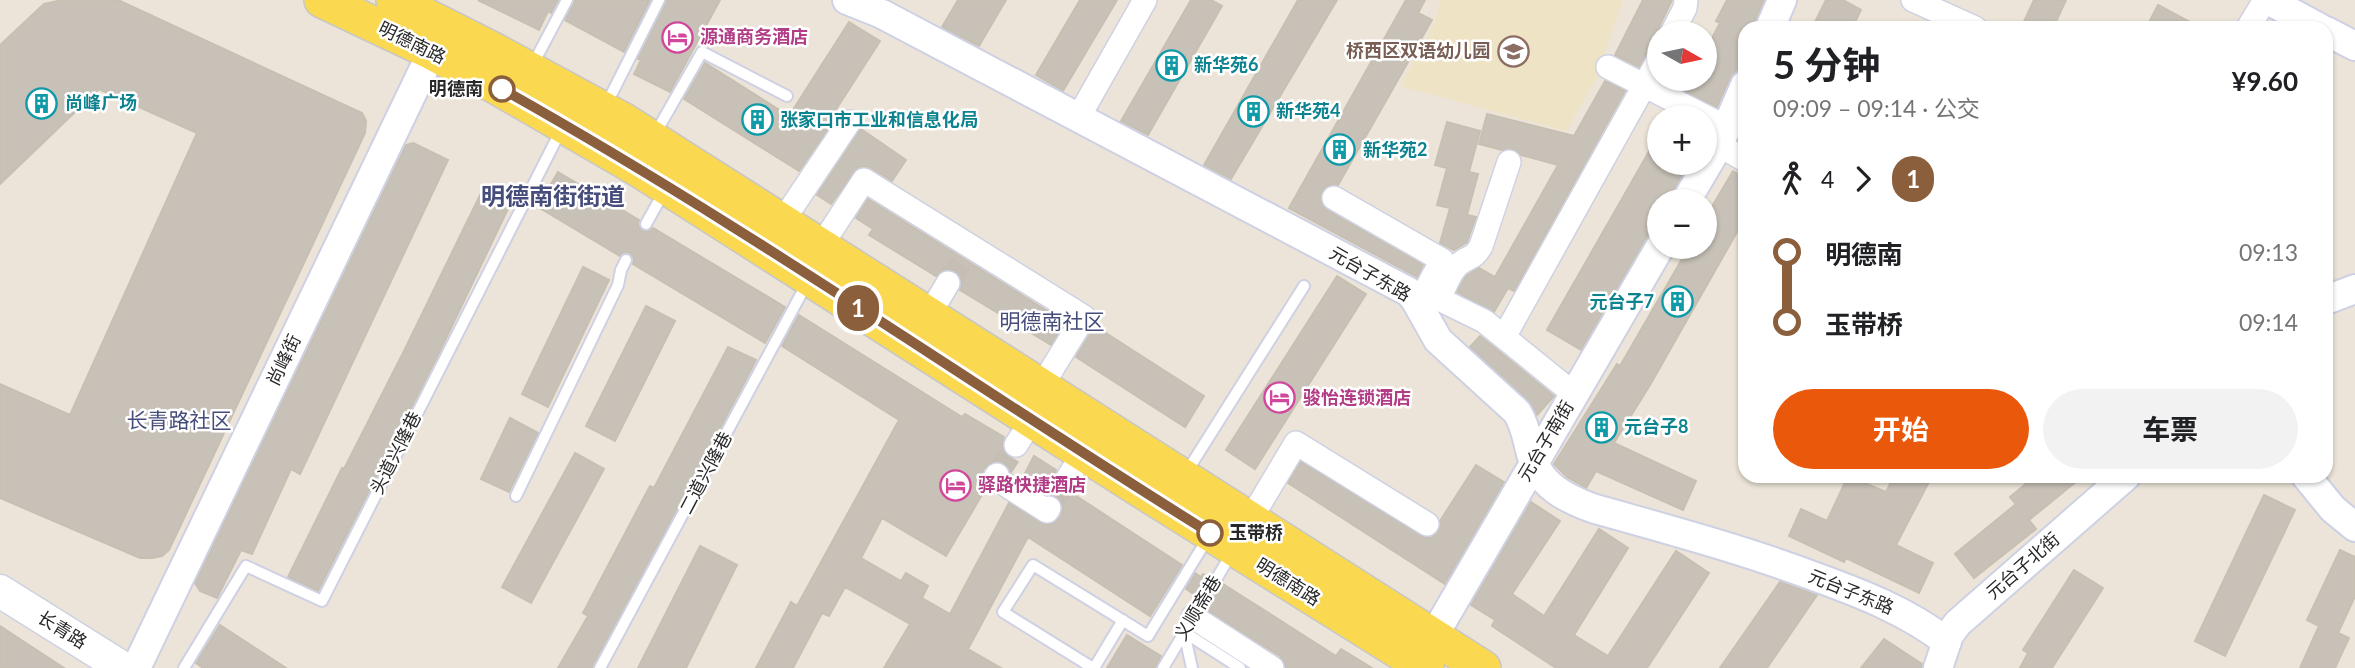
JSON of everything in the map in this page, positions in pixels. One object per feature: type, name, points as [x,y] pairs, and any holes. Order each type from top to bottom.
[{"type":"main road","name":"明德南路","points":[[322,0],[432,52],[564,124],[644,153],[782,222],[815,262],[1024,433],[1075,465],[1232,534],[1430,652],[1483,668]]},
{"type":"main road","name":"明德南路","points":[[394,0],[604,110],[644,153],[667,186],[815,262],[929,315],[1184,477],[1232,534]]},
{"type":"main road","name":"长青路","points":[[0,591],[104,663]]},
{"type":"street","name":"元台子东路","points":[[847,0],[882,14],[1409,292],[1428,308],[1438,340],[1517,412],[1525,425],[1533,462],[1555,491],[1573,501],[1773,561],[1859,592],[1922,623],[1942,655]]},
{"type":"street","points":[[1078,118],[1145,0]]},
{"type":"street","points":[[1678,21],[1686,0]]},
{"type":"street","points":[[1773,21],[1782,0]]},
{"type":"street","points":[[1913,0],[1960,21]]},
{"type":"street","points":[[2252,21],[2266,0],[2306,21]]},
{"type":"street","points":[[2333,35],[2355,46]]},
{"type":"street","name":"尚峰街","points":[[136,668],[432,52]]},
{"type":"street","points":[[1608,67],[1645,86],[1723,136],[1738,152]]},
{"type":"street","points":[[1504,337],[1647,82]]},
{"type":"street","points":[[1693,189],[1723,136],[1738,101]]},
{"type":"street","points":[[782,222],[849,122]]},
{"type":"street","points":[[1428,308],[1460,263],[1476,256],[1508,162]]},
{"type":"street","points":[[815,262],[864,180],[969,249],[1084,317],[1041,387]]},
{"type":"street","points":[[1334,198],[1442,260],[1428,308]]},
{"type":"street","name":"元台子南街","points":[[1430,652],[1533,462],[1653,259]]},
{"type":"street","points":[[929,315],[948,283]]},
{"type":"street","points":[[2333,297],[2355,289]]},
{"type":"street","points":[[1428,308],[1484,321],[1574,394]]},
{"type":"street","points":[[1232,534],[1296,443],[1427,524]]},
{"type":"street","points":[[997,475],[995,478],[1047,511],[1049,508]]},
{"type":"street","name":"元台子北街","points":[[1942,655],[1958,624],[2118,483]]},
{"type":"street","points":[[2312,483],[2333,509],[2355,527]]},
{"type":"street","points":[[1188,624],[1272,668]]},
{"type":"lane","points":[[530,70],[567,0]]},
{"type":"lane","points":[[604,110],[659,0]]},
{"type":"lane","points":[[644,153],[702,52],[787,96]]},
{"type":"lane","name":"头道兴隆巷","points":[[184,668],[246,565],[322,601],[564,124]]},
{"type":"lane","points":[[646,224],[667,186]]},
{"type":"lane","points":[[516,496],[618,285],[626,260]]},
{"type":"lane","name":"二道兴隆巷","points":[[600,668],[815,262]]},
{"type":"lane","points":[[1184,477],[1304,286]]},
{"type":"lane","points":[[1123,620],[1093,668],[1003,612],[1033,565],[1123,620],[1148,636],[1232,534]]},
{"type":"lane","name":"义顺斋巷","points":[[1163,668],[1232,534]]},
{"type":"lane","points":[[1188,624],[1192,668]]},
{"type":"lane","points":[[1188,624],[1240,668]]},
{"type":"shaded area","name":"桥西区双语幼儿园","points":[[1440,0],[1623,0],[1596,79],[1566,131],[1400,86],[1435,22]]},
{"type":"building","points":[[62,0],[118,0],[362,113],[366,121],[365,133],[169,550],[162,556],[152,558],[140,558],[0,498],[0,384],[70,415],[197,133],[99,89],[0,184],[0,45],[44,4]]},
{"type":"building","points":[[478,0],[558,0],[551,13],[548,11],[539,30]]},
{"type":"building","points":[[575,0],[650,0],[624,52],[565,20]]},
{"type":"building","name":"源通商务酒店","points":[[667,0],[720,0],[670,92],[634,74],[641,60],[638,59]]},
{"type":"building","points":[[958,0],[1006,0],[979,46],[942,27]]},
{"type":"building","points":[[1080,0],[1117,0],[1063,91],[1036,75]]},
{"type":"building","name":"新华苑6","points":[[1191,0],[1211,0],[1222,6],[1148,135],[1121,121]]},
{"type":"building","name":"新华苑4","points":[[1298,0],[1337,0],[1231,179],[1204,165]]},
{"type":"building","points":[[1406,0],[1425,0],[1418,13],[1432,20],[1338,185],[1326,186],[1320,199],[1327,210],[1423,265],[1417,277],[1289,208]]},
{"type":"building","points":[[1643,0],[1672,0],[1662,21],[1647,21],[1647,52],[1639,67],[1615,55]]},
{"type":"building","points":[[1727,0],[1764,0],[1755,21],[1738,21],[1738,72],[1730,78],[1717,107],[1685,91],[1717,91],[1717,29],[1720,23],[1716,21]]},
{"type":"building","points":[[1826,0],[1843,0],[1861,10],[1856,21],[1816,21]]},
{"type":"building","points":[[2034,0],[2066,0],[2056,21],[2024,21]]},
{"type":"building","points":[[2158,5],[2188,21],[2150,21]]},
{"type":"building","points":[[849,22],[880,41],[835,111],[839,113],[799,171],[684,99],[705,63],[789,116]]},
{"type":"building","points":[[1605,81],[1625,91],[1514,291],[1508,288],[1494,312],[1457,292],[1466,276],[1479,268],[1495,277],[1558,165],[1521,155],[1513,149],[1502,150],[1479,144],[1487,114],[1574,136]]},
{"type":"building","points":[[1447,122],[1480,131],[1469,172],[1478,174],[1467,215],[1476,217],[1467,242],[1454,250],[1440,243],[1450,208],[1437,205],[1447,168],[1435,165]]},
{"type":"building","points":[[861,129],[906,160],[892,181],[871,168],[857,168],[831,204],[817,195]]},
{"type":"building","points":[[413,143],[448,160],[300,474],[291,469],[252,554],[241,550],[217,598],[200,591],[195,583],[406,145]]},
{"type":"building","points":[[1647,155],[1647,175],[1682,175],[1675,189],[1647,189],[1647,237],[1581,350],[1547,330]]},
{"type":"building","points":[[1733,171],[1738,174],[1738,230],[1614,443],[1696,481],[1683,510],[1596,471],[1586,488],[1567,477],[1554,464],[1617,364],[1620,366],[1682,259],[1717,259],[1717,198]]},
{"type":"building","points":[[558,172],[639,220],[638,225],[642,230],[647,232],[653,228],[785,307],[765,343],[633,264],[634,259],[630,253],[625,252],[620,256],[538,207]]},
{"type":"building","points":[[480,195],[508,209],[438,355],[318,591],[288,577],[404,351]]},
{"type":"building","points":[[868,199],[1065,322],[1051,345],[960,290],[962,282],[956,271],[947,269],[936,276],[869,235],[873,229],[856,218]]},
{"type":"building","points":[[583,267],[609,280],[548,407],[522,394]]},
{"type":"building","name":"骏怡连锁酒店","points":[[1337,276],[1366,294],[1255,469],[1226,450]]},
{"type":"building","points":[[646,306],[675,321],[615,441],[586,426]]},
{"type":"building","points":[[799,315],[962,417],[965,414],[1004,437],[1002,445],[1006,454],[1001,462],[991,462],[983,470],[981,478],[986,488],[946,556],[882,518],[861,558],[901,581],[906,573],[928,586],[922,598],[950,614],[1009,503],[1046,525],[1054,523],[1061,516],[1063,508],[1057,497],[1022,479],[1034,456],[1056,470],[1054,478],[1060,490],[1070,492],[1182,565],[1150,616],[1028,537],[968,649],[1001,668],[884,668],[910,624],[845,587],[829,616],[822,613],[793,668],[756,668],[791,602],[797,606],[899,420],[782,346]]},
{"type":"building","points":[[1095,326],[1204,396],[1185,427],[1076,357]]},
{"type":"building","points":[[1480,336],[1554,396],[1537,415],[1528,400],[1470,347]]},
{"type":"building","points":[[728,347],[756,360],[743,385],[592,668],[558,668],[588,616],[583,613],[650,486],[654,488]]},
{"type":"building","points":[[510,418],[538,433],[509,492],[481,479]]},
{"type":"building","points":[[575,453],[604,469],[531,603],[502,587]]},
{"type":"building","points":[[1301,462],[1426,538],[1433,537],[1438,532],[1440,521],[1476,465],[1504,482],[1445,584],[1288,483]]},
{"type":"building","points":[[1845,483],[1865,483],[1886,492],[1890,483],[1928,483],[1896,545],[1933,563],[1919,593],[1846,558],[1844,562],[1789,536],[1801,509],[1827,521]]},
{"type":"building","points":[[2027,483],[2074,483],[2029,520],[2036,529],[1974,578],[1955,554],[2016,504],[2010,497]]},
{"type":"building","points":[[2264,495],[2295,510],[2225,656],[2195,641]]},
{"type":"building","points":[[1531,502],[1560,521],[1512,594],[1544,616],[1599,529],[1628,548],[1574,635],[1608,656],[1676,551],[1709,573],[1647,668],[1556,668],[1492,626],[1495,620],[1471,605]]},
{"type":"building","points":[[700,546],[737,565],[686,668],[638,668]]},
{"type":"building","points":[[2340,550],[2355,557],[2355,596],[2338,633],[2349,638],[2335,668],[2300,668],[2319,626],[2307,620]]},
{"type":"building","points":[[2074,570],[2103,588],[2052,668],[2020,668],[2028,653],[2023,650]]},
{"type":"building","points":[[1195,573],[1208,577],[1197,596],[1186,589]]},
{"type":"building","points":[[1780,582],[1817,595],[1767,668],[1720,668]]},
{"type":"building","points":[[1223,584],[1336,656],[1341,649],[1372,668],[1286,668],[1280,656],[1207,610]]},
{"type":"building","points":[[220,625],[286,668],[203,668],[196,663]]},
{"type":"building","points":[[0,626],[64,668],[0,668]]},
{"type":"building","points":[[1127,635],[1161,656],[1155,668],[1107,668]]},
{"type":"building","points":[[1884,639],[1922,664],[1922,668],[1861,668]]},
{"type":"tunnel","points":[[948,283],[967,252]]},
{"type":"tunnel","points":[[997,475],[1016,445]]},
{"type":"tunnel","points":[[1049,508],[1068,478]]},
{"type":"bus line","name":"1","points":[[502,89],[637,167],[1210,533]]},
{"type":"place","name":"源通商务酒店","points":[[677,37]]},
{"type":"place","name":"桥西区双语幼儿园","points":[[1513,51]]},
{"type":"place","name":"新华苑6","points":[[1171,65]]},
{"type":"place","name":"明德南","points":[[502,89]]},
{"type":"place","name":"尚峰广场","points":[[42,103]]},
{"type":"place","name":"新华苑4","points":[[1253,111]]},
{"type":"place","name":"张家口市工业和信息化局","points":[[757,120]]},
{"type":"place","name":"新华苑2","points":[[1340,150]]},
{"type":"place","name":"元台子7","points":[[1677,302]]},
{"type":"place","name":"骏怡连锁酒店","points":[[1280,398]]},
{"type":"place","name":"元台子8","points":[[1601,427]]},
{"type":"place","name":"驿路快捷酒店","points":[[955,485]]},
{"type":"place","name":"玉带桥","points":[[1210,533]]},
{"type":"district","name":"明德南街街道","points":[[553,197]]},
{"type":"district","name":"明德南社区","points":[[1052,322]]},
{"type":"district","name":"长青路社区","points":[[179,421]]}]
